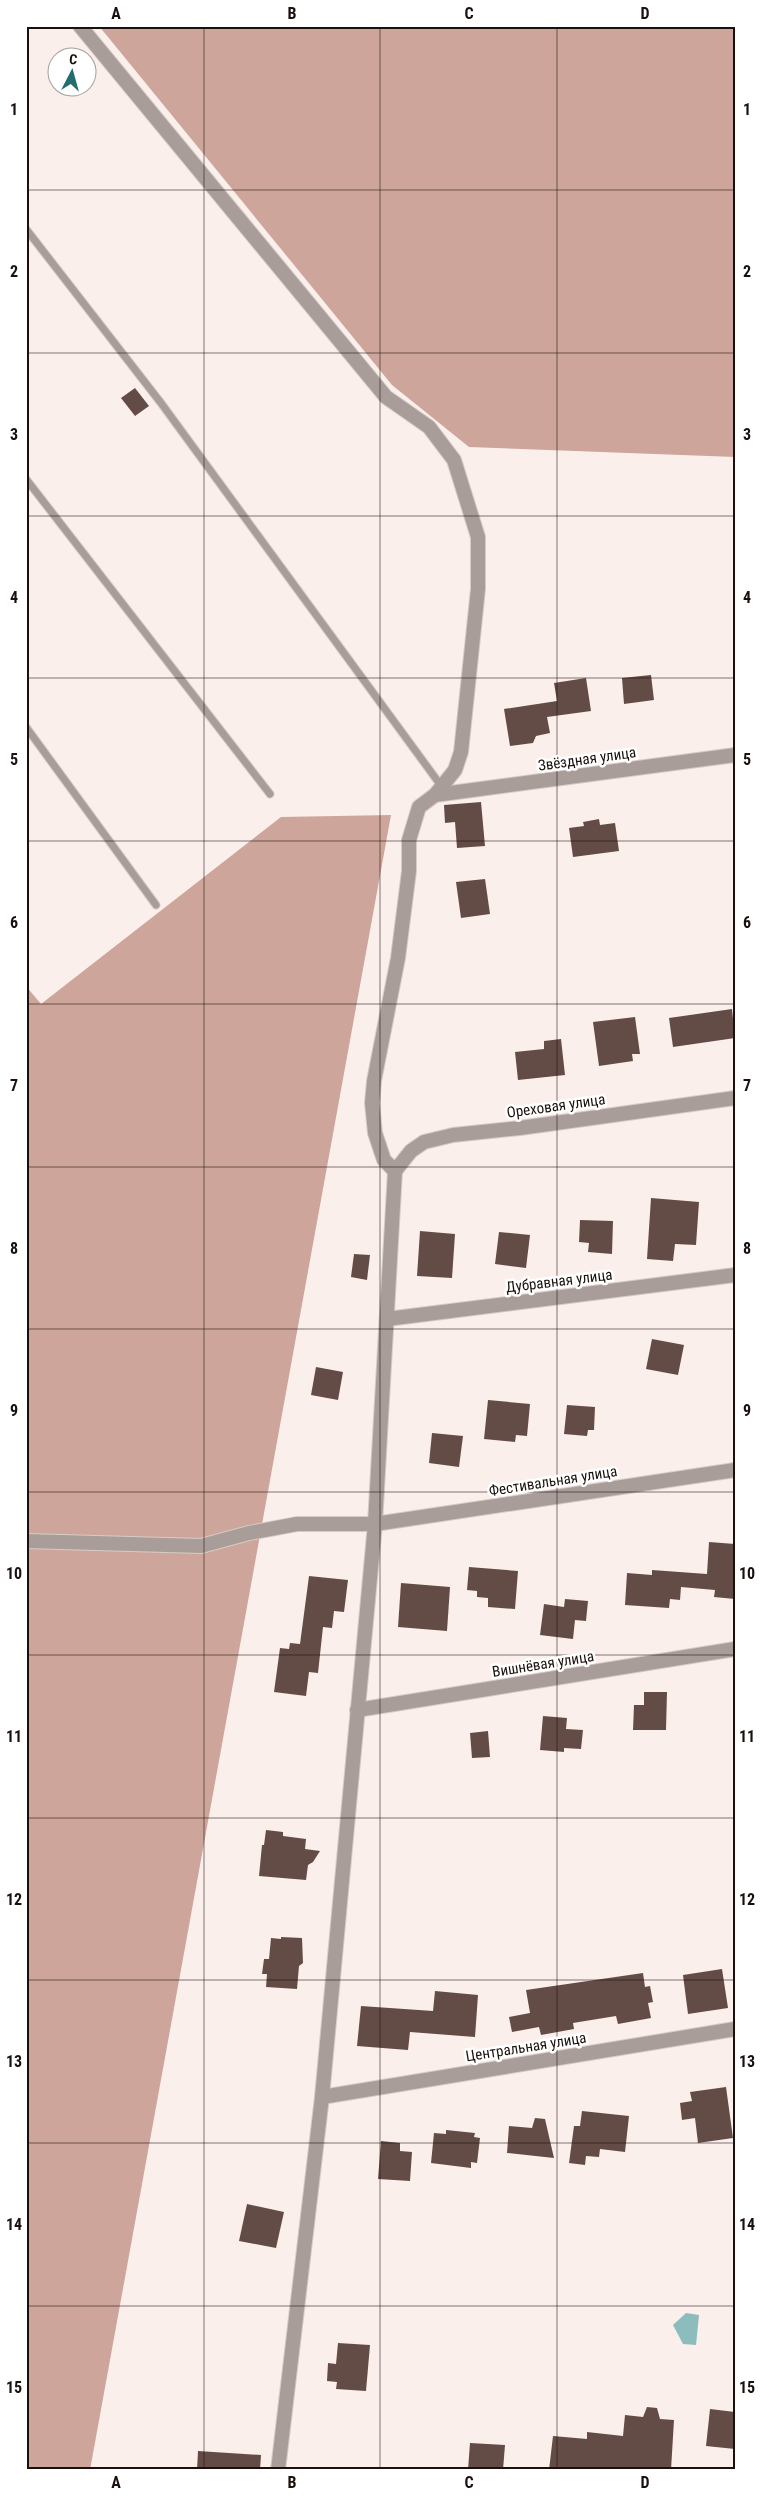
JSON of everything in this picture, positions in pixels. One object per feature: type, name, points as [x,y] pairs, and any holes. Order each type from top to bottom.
[{"type":"street","points":[[80,26],[386,397],[429,427],[454,460],[478,537],[478,590],[461,752],[455,770],[440,792],[419,807],[409,840],[409,871],[398,958],[374,1081],[372,1103],[375,1133],[384,1160],[395,1171],[375,1524],[322,2097],[278,2470]]},
{"type":"street","name":"Звёздная улица","points":[[440,792],[735,755]]},
{"type":"street","name":"Ореховая улица","points":[[395,1171],[411,1151],[424,1142],[453,1134],[520,1128],[735,1098]]},
{"type":"street","name":"Дубравная улица","points":[[387,1319],[735,1275]]},
{"type":"street","name":"Фестивальная улица","points":[[26,1541],[201,1546],[249,1533],[297,1524],[375,1524],[735,1470]]},
{"type":"street","name":"Вишнёвая улица","points":[[357,1710],[735,1650]]},
{"type":"street","name":"Центральная улица","points":[[322,2097],[735,2029]]},
{"type":"lane","points":[[26,229],[160,403],[440,792]]},
{"type":"lane","points":[[26,479],[270,794]]},
{"type":"lane","points":[[26,727],[156,905]]},
{"type":"shaded area","points":[[99,26],[735,26],[735,457],[469,447],[392,385]]},
{"type":"shaded area","points":[[391,815],[90,2470],[26,2470],[26,986],[41,1004],[281,817]]},
{"type":"water","points":[[686,2313],[699,2315],[696,2345],[683,2344],[673,2325]]},
{"type":"building","points":[[135,388],[149,406],[135,416],[121,398]]},
{"type":"building","points":[[651,675],[654,700],[624,704],[622,678]]},
{"type":"building","points":[[586,678],[591,711],[547,717],[550,733],[536,736],[533,743],[510,746],[504,709],[557,701],[554,683]]},
{"type":"building","points":[[481,802],[485,846],[457,848],[455,822],[445,823],[444,805]]},
{"type":"building","points":[[599,819],[600,825],[615,823],[619,851],[573,857],[569,828],[584,826],[583,822]]},
{"type":"building","points":[[485,879],[490,914],[461,918],[456,882]]},
{"type":"building","points":[[732,1009],[735,1038],[673,1047],[669,1018]]},
{"type":"building","points":[[635,1017],[640,1054],[632,1054],[633,1061],[599,1066],[593,1022]]},
{"type":"building","points":[[561,1039],[565,1075],[518,1080],[515,1052],[544,1049],[544,1041]]},
{"type":"building","points":[[651,1198],[699,1202],[696,1245],[675,1244],[673,1261],[647,1259]]},
{"type":"building","points":[[580,1220],[613,1221],[612,1254],[588,1252],[589,1243],[579,1242]]},
{"type":"building","points":[[420,1231],[455,1234],[452,1278],[417,1276]]},
{"type":"building","points":[[499,1232],[530,1235],[526,1268],[495,1264]]},
{"type":"building","points":[[354,1254],[370,1255],[367,1280],[351,1277]]},
{"type":"building","points":[[652,1339],[684,1345],[678,1375],[646,1369]]},
{"type":"building","points":[[316,1367],[343,1372],[338,1400],[311,1395]]},
{"type":"building","points":[[488,1400],[530,1404],[527,1436],[516,1435],[515,1442],[484,1439]]},
{"type":"building","points":[[567,1405],[595,1407],[594,1430],[588,1430],[587,1436],[564,1434]]},
{"type":"building","points":[[432,1433],[463,1436],[459,1467],[429,1463]]},
{"type":"building","points":[[709,1542],[735,1544],[735,1599],[714,1597],[715,1590],[681,1587],[680,1600],[670,1599],[669,1608],[625,1605],[627,1573],[652,1575],[652,1570],[707,1574]]},
{"type":"building","points":[[469,1567],[518,1571],[515,1609],[488,1607],[488,1598],[477,1597],[477,1591],[467,1590]]},
{"type":"building","points":[[309,1576],[348,1580],[344,1612],[334,1611],[332,1628],[323,1627],[318,1673],[309,1672],[306,1696],[274,1692],[280,1648],[289,1649],[290,1643],[300,1644]]},
{"type":"building","points":[[401,1583],[450,1587],[447,1631],[398,1627]]},
{"type":"building","points":[[565,1599],[588,1601],[586,1621],[575,1620],[573,1639],[540,1635],[544,1604],[564,1607]]},
{"type":"building","points":[[644,1692],[667,1692],[666,1730],[633,1730],[634,1705],[644,1705]]},
{"type":"building","points":[[543,1716],[567,1718],[566,1729],[583,1730],[581,1749],[564,1748],[564,1752],[540,1750]]},
{"type":"building","points":[[488,1731],[490,1757],[472,1758],[470,1733]]},
{"type":"building","points":[[266,1830],[283,1832],[283,1836],[306,1839],[305,1849],[320,1851],[313,1862],[308,1865],[306,1880],[259,1876],[262,1845],[264,1845]]},
{"type":"building","points":[[281,1937],[302,1938],[303,1963],[299,1966],[297,1989],[266,1987],[267,1974],[262,1974],[264,1959],[269,1959],[271,1938],[281,1939]]},
{"type":"building","points":[[722,1969],[728,2008],[688,2014],[683,1975]]},
{"type":"building","points":[[643,1973],[645,1987],[650,1986],[653,2002],[648,2003],[651,2018],[618,2024],[616,2016],[573,2023],[574,2029],[541,2035],[539,2027],[512,2032],[509,2017],[530,2013],[526,1990]]},
{"type":"building","points":[[435,1991],[478,1995],[475,2037],[410,2032],[408,2050],[357,2046],[361,2006],[433,2011]]},
{"type":"building","points":[[726,2087],[733,2138],[698,2143],[695,2118],[682,2120],[680,2103],[692,2101],[690,2092]]},
{"type":"building","points":[[582,2111],[629,2116],[625,2152],[600,2149],[599,2157],[586,2156],[585,2165],[569,2163],[574,2126],[580,2126]]},
{"type":"building","points":[[535,2118],[545,2119],[554,2158],[507,2153],[509,2126],[532,2128]]},
{"type":"building","points":[[446,2130],[475,2133],[474,2137],[480,2138],[477,2163],[471,2162],[471,2168],[431,2163],[434,2133],[446,2134]]},
{"type":"building","points":[[381,2141],[400,2143],[400,2151],[412,2152],[410,2181],[378,2179]]},
{"type":"building","points":[[247,2204],[284,2212],[276,2248],[239,2241]]},
{"type":"building","points":[[338,2343],[370,2345],[366,2391],[336,2389],[337,2382],[327,2381],[328,2363],[336,2364]]},
{"type":"building","points":[[647,2407],[657,2408],[660,2419],[674,2420],[671,2470],[549,2470],[553,2436],[587,2439],[587,2432],[623,2436],[625,2415],[643,2417]]},
{"type":"building","points":[[710,2409],[735,2412],[735,2449],[706,2446]]},
{"type":"building","points":[[470,2443],[505,2445],[503,2470],[468,2470]]},
{"type":"building","points":[[198,2451],[261,2455],[260,2470],[197,2470]]}]
